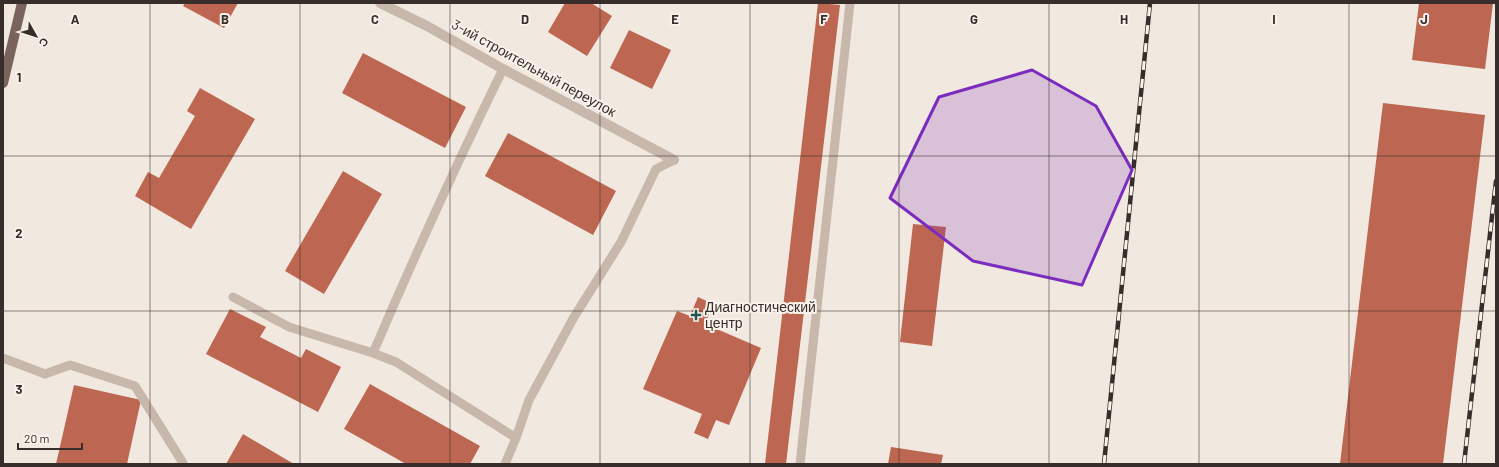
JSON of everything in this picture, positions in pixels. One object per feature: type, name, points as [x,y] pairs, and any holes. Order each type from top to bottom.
[{"type":"main road","points":[[3,83],[22,3]]},
{"type":"street","name":"3-ий строительный переулок","points":[[380,3],[427,26],[503,69],[674,160]]},
{"type":"lane","points":[[800,464],[850,3]]},
{"type":"lane","points":[[373,353],[458,160],[503,69]]},
{"type":"lane","points":[[505,464],[529,400],[574,317],[621,242],[656,169],[674,160]]},
{"type":"lane","points":[[233,297],[289,327],[373,353],[396,362],[516,438]]},
{"type":"lane","points":[[3,358],[45,374],[70,365],[135,386],[183,463]]},
{"type":"highlighted area","points":[[1032,70],[1096,106],[1132,170],[1082,285],[973,261],[890,198],[939,97]]},
{"type":"building","points":[[185,3],[238,3],[224,28],[183,6]]},
{"type":"building","points":[[565,3],[591,3],[612,16],[587,56],[548,32]]},
{"type":"building","points":[[818,3],[840,5],[786,464],[765,464]]},
{"type":"building","points":[[1419,3],[1493,3],[1485,69],[1412,60]]},
{"type":"building","points":[[629,30],[671,50],[652,89],[610,68]]},
{"type":"building","points":[[363,53],[466,107],[445,148],[342,93]]},
{"type":"building","points":[[200,88],[255,119],[191,229],[135,196],[148,172],[159,178],[195,116],[187,111]]},
{"type":"building","points":[[1383,103],[1485,115],[1443,464],[1340,464]]},
{"type":"building","points":[[508,133],[616,191],[593,235],[485,176]]},
{"type":"building","points":[[343,171],[382,194],[324,294],[285,271]]},
{"type":"building","points":[[913,224],[946,227],[932,346],[900,342]]},
{"type":"building","points":[[698,297],[713,304],[705,324],[761,348],[729,425],[716,420],[708,439],[694,433],[702,414],[643,389],[677,311],[690,316]]},
{"type":"building","points":[[230,309],[266,327],[260,337],[301,358],[306,349],[341,367],[318,412],[206,354]]},
{"type":"building","points":[[370,384],[480,446],[470,464],[406,464],[344,429]]},
{"type":"building","points":[[74,385],[141,400],[127,464],[56,464]]},
{"type":"building","points":[[243,434],[294,464],[226,464]]},
{"type":"building","points":[[891,447],[943,455],[941,464],[888,464]]},
{"type":"railway","points":[[1104,464],[1150,3]]},
{"type":"railway","points":[[1464,464],[1496,181]]},
{"type":"place","name":"Диагностический центр","points":[[696,315]]}]
